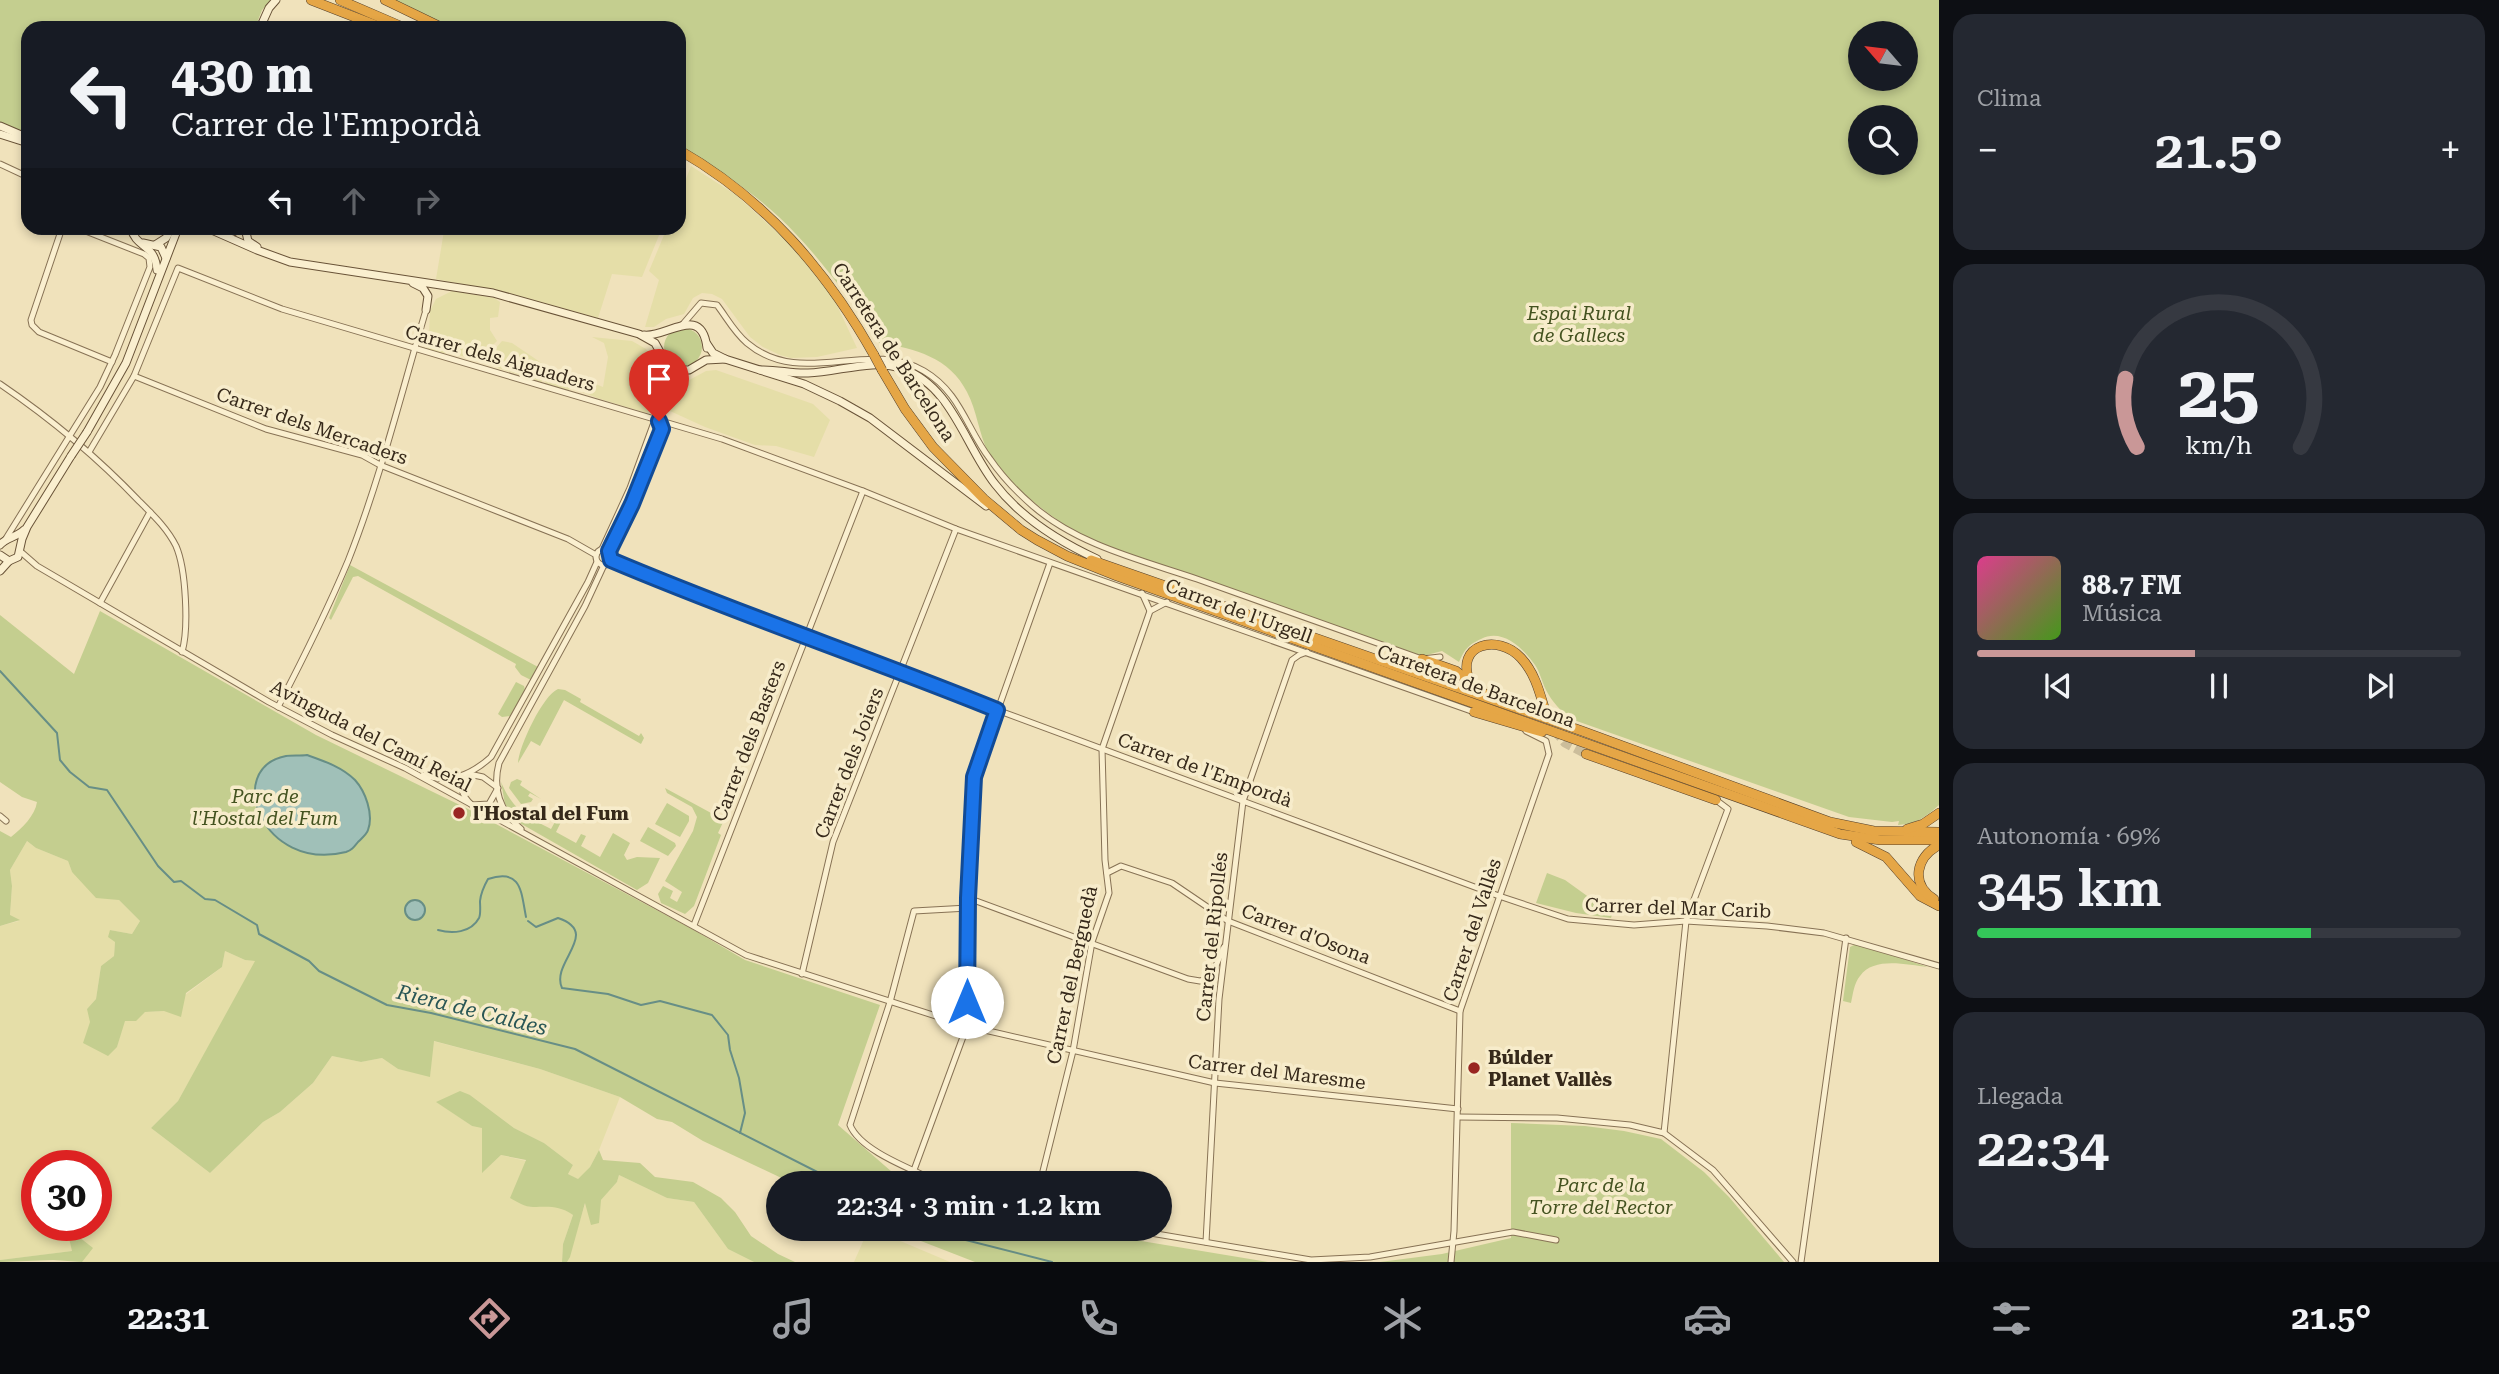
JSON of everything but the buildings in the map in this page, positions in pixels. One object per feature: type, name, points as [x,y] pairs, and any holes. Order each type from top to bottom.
[{"type":"highway","points":[[311,0],[365,21]]},
{"type":"highway","points":[[340,0],[389,21]]},
{"type":"highway","points":[[386,0],[429,21]]},
{"type":"highway","name":"Carretera de Barcelona","points":[[686,155],[730,183],[790,236],[835,291],[905,408],[933,447],[967,483],[1021,530],[1067,556],[1789,817],[1853,837],[1939,843]]},
{"type":"highway","name":"Carretera de Barcelona","points":[[1014,522],[1064,549],[1820,819],[1881,832],[1939,832]]},
{"type":"highway","points":[[1470,682],[1466,669],[1474,651],[1488,643],[1502,645],[1515,652],[1526,664],[1535,679],[1544,707]]},
{"type":"highway","points":[[1422,659],[1450,668],[1479,691],[1504,705]]},
{"type":"highway","points":[[1474,712],[1525,729],[1568,737]]},
{"type":"highway","points":[[1586,754],[1716,800]]},
{"type":"highway","points":[[1881,832],[1917,826],[1939,813]]},
{"type":"highway","points":[[1789,817],[1800,825],[1858,842],[1879,852],[1896,867],[1920,896],[1939,904]]},
{"type":"highway","points":[[1939,843],[1924,856],[1918,876],[1924,890],[1939,904]]},
{"type":"street","points":[[263,21],[269,4],[276,0]]},
{"type":"street","points":[[0,129],[21,138]]},
{"type":"street","points":[[0,164],[21,174]]},
{"type":"street","points":[[60,235],[31,320],[32,325],[38,332],[112,362]]},
{"type":"street","points":[[3,543],[70,436],[112,362],[149,273],[150,262],[144,254],[96,235]]},
{"type":"street","points":[[133,235],[142,243],[165,255]]},
{"type":"street","points":[[154,248],[168,235]]},
{"type":"street","points":[[0,571],[21,549],[27,527],[110,395],[134,347],[170,235]]},
{"type":"street","points":[[110,395],[157,270],[175,235]]},
{"type":"street","points":[[213,235],[244,250],[290,262],[506,295],[639,334],[655,335],[683,324],[701,303],[717,305],[738,335],[764,355],[779,361],[803,364],[882,358],[900,361],[924,371],[949,389],[990,459],[1034,506],[1084,540],[1422,659],[1440,657]]},
{"type":"street","points":[[223,235],[264,254]]},
{"type":"street","points":[[246,235],[248,241],[259,248],[331,269]]},
{"type":"street","points":[[154,248],[157,270]]},
{"type":"street","name":"Carrer dels Aiguaders","points":[[134,376],[178,268],[282,309],[722,439],[956,529],[1050,562]]},
{"type":"street","points":[[406,280],[423,288],[428,296],[426,310]]},
{"type":"street","points":[[278,707],[348,560],[380,465],[426,310],[438,290],[452,287]]},
{"type":"street","points":[[694,313],[698,329],[713,353],[804,384],[870,418],[1021,530]]},
{"type":"street","points":[[683,324],[698,329]]},
{"type":"street","points":[[660,351],[661,341],[667,331]]},
{"type":"street","points":[[498,788],[489,804],[472,805],[461,788],[469,774],[491,757],[498,747],[588,582],[596,558],[634,477],[653,425],[659,421],[670,388],[671,376],[660,351],[655,343],[639,334]]},
{"type":"street","points":[[702,362],[707,344]]},
{"type":"street","points":[[670,388],[680,374],[702,362],[725,359]]},
{"type":"street","points":[[666,363],[677,370],[689,370]]},
{"type":"street","points":[[760,370],[806,373],[884,364],[919,376],[941,397],[993,482],[1023,513],[1068,545],[1130,572]]},
{"type":"street","points":[[89,452],[134,376]]},
{"type":"street","name":"Carrer dels Mercaders","points":[[134,376],[266,429],[362,455],[380,465],[568,539],[604,565]]},
{"type":"street","points":[[0,384],[89,452],[150,512],[171,537],[182,565],[185,641],[182,652]]},
{"type":"street","points":[[611,560],[609,551],[634,499],[662,429],[659,421]]},
{"type":"street","name":"Carrer dels Basters","points":[[694,925],[863,491]]},
{"type":"street","points":[[100,603],[150,512]]},
{"type":"street","points":[[3,543],[27,527]]},
{"type":"street","name":"Carrer dels Joiers","points":[[802,974],[833,842],[956,529]]},
{"type":"street","points":[[3,543],[16,541],[21,549]]},
{"type":"street","points":[[602,548],[609,551]]},
{"type":"street","name":"Avinguda del Camí Reial","points":[[21,549],[37,566],[278,707],[405,768],[746,955],[890,1002]]},
{"type":"street","points":[[0,555],[12,560]]},
{"type":"street","name":"Avinguda del Camí Reial","points":[[12,560],[37,566]]},
{"type":"street","points":[[611,560],[701,598],[902,671]]},
{"type":"street","points":[[529,836],[506,813],[499,800],[496,774],[499,763],[585,606],[604,565],[611,560]]},
{"type":"street","points":[[968,908],[914,911],[890,1002],[850,1125],[862,1141],[902,1166],[914,1170],[967,1026],[968,908],[968,898],[974,777],[1050,562]]},
{"type":"street","name":"Carrer de l'Urgell","points":[[1050,562],[1542,737],[1548,745],[1547,758]]},
{"type":"street","points":[[1142,593],[1150,611],[1167,602]]},
{"type":"street","name":"Carrer del Berguedà","points":[[1043,1171],[1073,1051],[1092,942],[1109,893],[1102,749],[1150,611]]},
{"type":"street","name":"Carrer del Ripollés","points":[[1206,1242],[1219,999],[1243,801],[1292,660],[1298,654],[1307,652]]},
{"type":"street","name":"Carrer de l'Empordà","points":[[902,671],[997,710],[1499,896]]},
{"type":"street","name":"Carrer del Vallès","points":[[1451,1262],[1454,1244],[1460,1011],[1547,758]]},
{"type":"street","points":[[405,768],[441,779],[469,774],[483,777],[498,788]]},
{"type":"street","points":[[1664,1133],[1686,921],[1728,809],[1716,800]]},
{"type":"street","name":"Carrer d'Osona","points":[[1107,873],[1121,866],[1172,883],[1228,921],[1460,1011]]},
{"type":"street","name":"Carrer del Mar Carib","points":[[1499,896],[1568,919],[1634,925],[1686,921],[1824,933],[1939,966]]},
{"type":"street","points":[[968,898],[1188,979],[1200,981],[1211,977],[1227,941]]},
{"type":"street","points":[[1801,1262],[1846,939]]},
{"type":"street","name":"Carrer del Maresme","points":[[890,1002],[967,1026],[1215,1083],[1458,1109]]},
{"type":"street","points":[[1458,1117],[1558,1118],[1630,1125],[1664,1133],[1713,1170],[1793,1262]]},
{"type":"street","points":[[1172,1236],[1311,1260],[1370,1257],[1513,1232],[1556,1240]]},
{"type":"shaded area","points":[[691,166],[736,195],[796,249],[834,299],[857,348],[817,357],[791,358],[780,355],[750,337],[722,299],[702,293],[693,298],[684,314],[666,319],[654,327],[645,327],[659,280],[649,271],[664,235],[686,235],[686,179]]},
{"type":"shaded area","points":[[443,235],[659,235],[642,277],[612,274],[598,318],[509,293],[436,279]]},
{"type":"shaded area","points":[[452,291],[494,298],[500,302],[498,317],[490,318],[490,330],[497,341],[477,361],[450,352],[443,354],[428,349],[423,344],[422,338],[429,336],[430,311],[436,299]]},
{"type":"shaded area","points":[[592,337],[632,341],[646,349],[661,371],[661,394],[656,409],[646,413],[597,398],[580,391],[579,386],[574,384],[568,391],[545,384],[546,378],[573,384],[576,376],[603,387],[608,357],[604,343]]},
{"type":"shaded area","points":[[502,341],[512,343],[543,364],[542,382],[483,363]]},
{"type":"shaded area","points":[[716,370],[813,404],[830,420],[814,457],[776,446],[755,445],[670,411],[680,385],[706,371]]},
{"type":"shaded area","points":[[27,841],[36,848],[68,861],[72,872],[119,900],[140,921],[132,934],[110,930],[115,942],[114,956],[101,966],[96,999],[87,1009],[117,1047],[124,1021],[145,1012],[164,1011],[222,967],[225,951],[245,960],[256,961],[178,1101],[151,1128],[210,1173],[263,1122],[280,1112],[313,1083],[332,1056],[361,1062],[382,1058],[398,1069],[430,1076],[433,1041],[540,1069],[620,1097],[599,1150],[579,1180],[568,1174],[573,1165],[544,1143],[514,1128],[470,1095],[437,1102],[472,1126],[482,1127],[483,1172],[501,1155],[526,1161],[511,1198],[530,1207],[561,1207],[573,1215],[563,1244],[562,1262],[82,1262],[77,1241],[112,1241],[112,1150],[21,1150],[21,1241],[70,1241],[73,1251],[0,1260],[0,926],[19,921],[10,916],[10,870]]},
{"type":"shaded area","points":[[619,1175],[667,1198],[694,1202],[728,1249],[754,1262],[567,1262],[586,1201],[601,1200],[617,1182]]},
{"type":"shaded area","points":[[863,1241],[900,1241],[950,1262],[854,1262]]},
{"type":"green space","points":[[0,0],[272,0],[262,10],[258,21],[21,21],[21,133],[0,124]]},
{"type":"green space","name":"Espai Rural de Gallecs","points":[[391,0],[1939,0],[1939,805],[1920,819],[1898,825],[1899,821],[1849,817],[1571,719],[1551,698],[1530,659],[1518,646],[1504,638],[1489,636],[1477,641],[1467,648],[1459,662],[1442,651],[1423,656],[1138,558],[1084,536],[1035,503],[1000,470],[988,452],[973,407],[960,380],[930,357],[906,348],[879,343],[833,277],[807,246],[768,207],[686,150],[686,21],[433,21]]},
{"type":"green space","points":[[683,328],[697,333],[702,347],[697,361],[683,366],[669,361],[664,347],[669,333]]},
{"type":"green space","points":[[350,565],[538,667],[531,680],[521,675],[515,667],[516,664],[358,576],[353,577],[331,620],[329,618]]},
{"type":"green space","name":"Parc de l'Hostal del Fum","points":[[100,611],[316,735],[468,809],[745,960],[880,1005],[838,1125],[891,1171],[767,1171],[703,1141],[672,1122],[657,1119],[620,1097],[540,1069],[434,1041],[430,1077],[398,1069],[382,1058],[361,1062],[332,1056],[313,1083],[280,1112],[263,1122],[210,1173],[151,1128],[178,1101],[255,961],[245,960],[225,951],[222,967],[186,993],[181,1017],[164,1011],[145,1012],[136,1021],[125,1021],[117,1047],[108,1056],[83,1043],[90,1022],[87,1009],[96,999],[101,966],[114,956],[115,942],[108,937],[110,930],[132,934],[140,921],[119,900],[96,898],[72,872],[68,861],[36,848],[27,841],[10,870],[10,915],[20,920],[0,926],[0,831],[11,837],[31,817],[37,802],[22,797],[0,782],[0,615],[74,674]]},
{"type":"green space","points":[[516,682],[524,686],[525,690],[510,716],[502,717],[498,714]]},
{"type":"green space","points":[[558,689],[581,699],[580,702],[639,736],[641,733],[644,738],[641,744],[564,700],[540,746],[531,741],[518,763],[533,722],[552,693]]},
{"type":"green space","points":[[517,779],[522,781],[520,785],[541,799],[530,793],[528,796],[533,799],[531,802],[521,804],[509,788],[511,782]]},
{"type":"green space","points":[[501,782],[510,799],[521,811],[551,829],[556,820],[561,822],[556,832],[576,843],[581,834],[586,836],[581,846],[600,857],[613,833],[630,843],[624,855],[627,860],[637,857],[660,858],[648,883],[637,890],[518,822],[505,804]]},
{"type":"green space","points":[[665,788],[724,820],[718,833],[721,835],[694,906],[685,914],[661,903],[658,894],[663,886],[673,891],[670,898],[677,902],[682,892],[665,881],[693,831],[697,817],[692,807],[667,793]]},
{"type":"green space","points":[[667,803],[689,816],[680,837],[655,824]]},
{"type":"green space","points":[[648,827],[675,843],[676,846],[668,856],[640,841]]},
{"type":"green space","points":[[1547,873],[1565,880],[1590,898],[1615,904],[1611,918],[1536,903]]},
{"type":"green space","points":[[1856,944],[1928,967],[1891,963],[1874,966],[1858,979],[1851,1003],[1843,1001],[1850,947]]},
{"type":"green space","points":[[460,1091],[470,1095],[514,1128],[544,1143],[573,1165],[568,1174],[578,1179],[590,1167],[599,1150],[603,1160],[640,1163],[655,1177],[693,1182],[721,1198],[735,1212],[751,1236],[795,1262],[754,1262],[728,1249],[694,1202],[667,1198],[619,1175],[617,1182],[601,1200],[599,1223],[591,1225],[585,1203],[570,1257],[567,1262],[562,1262],[563,1244],[573,1215],[558,1208],[527,1206],[510,1198],[526,1160],[501,1155],[482,1173],[482,1128],[472,1126],[436,1102]]},
{"type":"green space","name":"Parc de la Torre del Rector","points":[[1511,1123],[1585,1126],[1661,1139],[1704,1172],[1729,1197],[1784,1262],[1380,1262],[1442,1254],[1511,1238]]},
{"type":"green space","points":[[70,1241],[84,1241],[93,1248],[82,1262],[0,1262],[0,1260],[72,1251]]},
{"type":"green space","points":[[921,1241],[1141,1241],[1268,1262],[975,1262]]},
{"type":"water","points":[[307,755],[344,771],[355,780],[365,796],[370,817],[368,830],[354,847],[346,852],[317,854],[292,848],[273,834],[261,816],[255,797],[257,779],[267,764],[286,756]]},
{"type":"water","points":[[415,900],[422,903],[425,910],[422,917],[415,920],[408,917],[405,910],[408,903]]},
{"type":"waterway","name":"Riera de Caldes","points":[[0,671],[57,733],[60,760],[89,787],[107,790],[158,866],[174,882],[181,881],[205,899],[215,900],[257,925],[259,934],[309,961],[319,971],[387,1005],[431,1013],[575,1049],[815,1171]]},
{"type":"waterway","points":[[438,930],[461,931],[476,923],[480,916],[480,898],[485,884],[488,879],[499,876],[508,877],[518,884],[526,917]]},
{"type":"waterway","points":[[528,921],[536,927],[558,918],[570,924],[576,932],[572,949],[562,968],[562,988],[608,994],[641,1005],[660,1001],[712,1015],[728,1035],[739,1078],[745,1113],[740,1133]]},
{"type":"waterway","name":"Riera de Caldes","points":[[970,1241],[1052,1262]]},
{"type":"tunnel","points":[[1555,731],[1565,743],[1586,754]]},
{"type":"place","name":"l'Hostal del Fum","points":[[459,813]]},
{"type":"place","name":"Búlder Planet Vallès","points":[[1474,1068]]},
{"type":"route","points":[[659,421],[662,429],[632,504],[609,551],[611,560],[701,598],[902,671],[997,710],[974,777],[968,898],[967,1002]]}]
